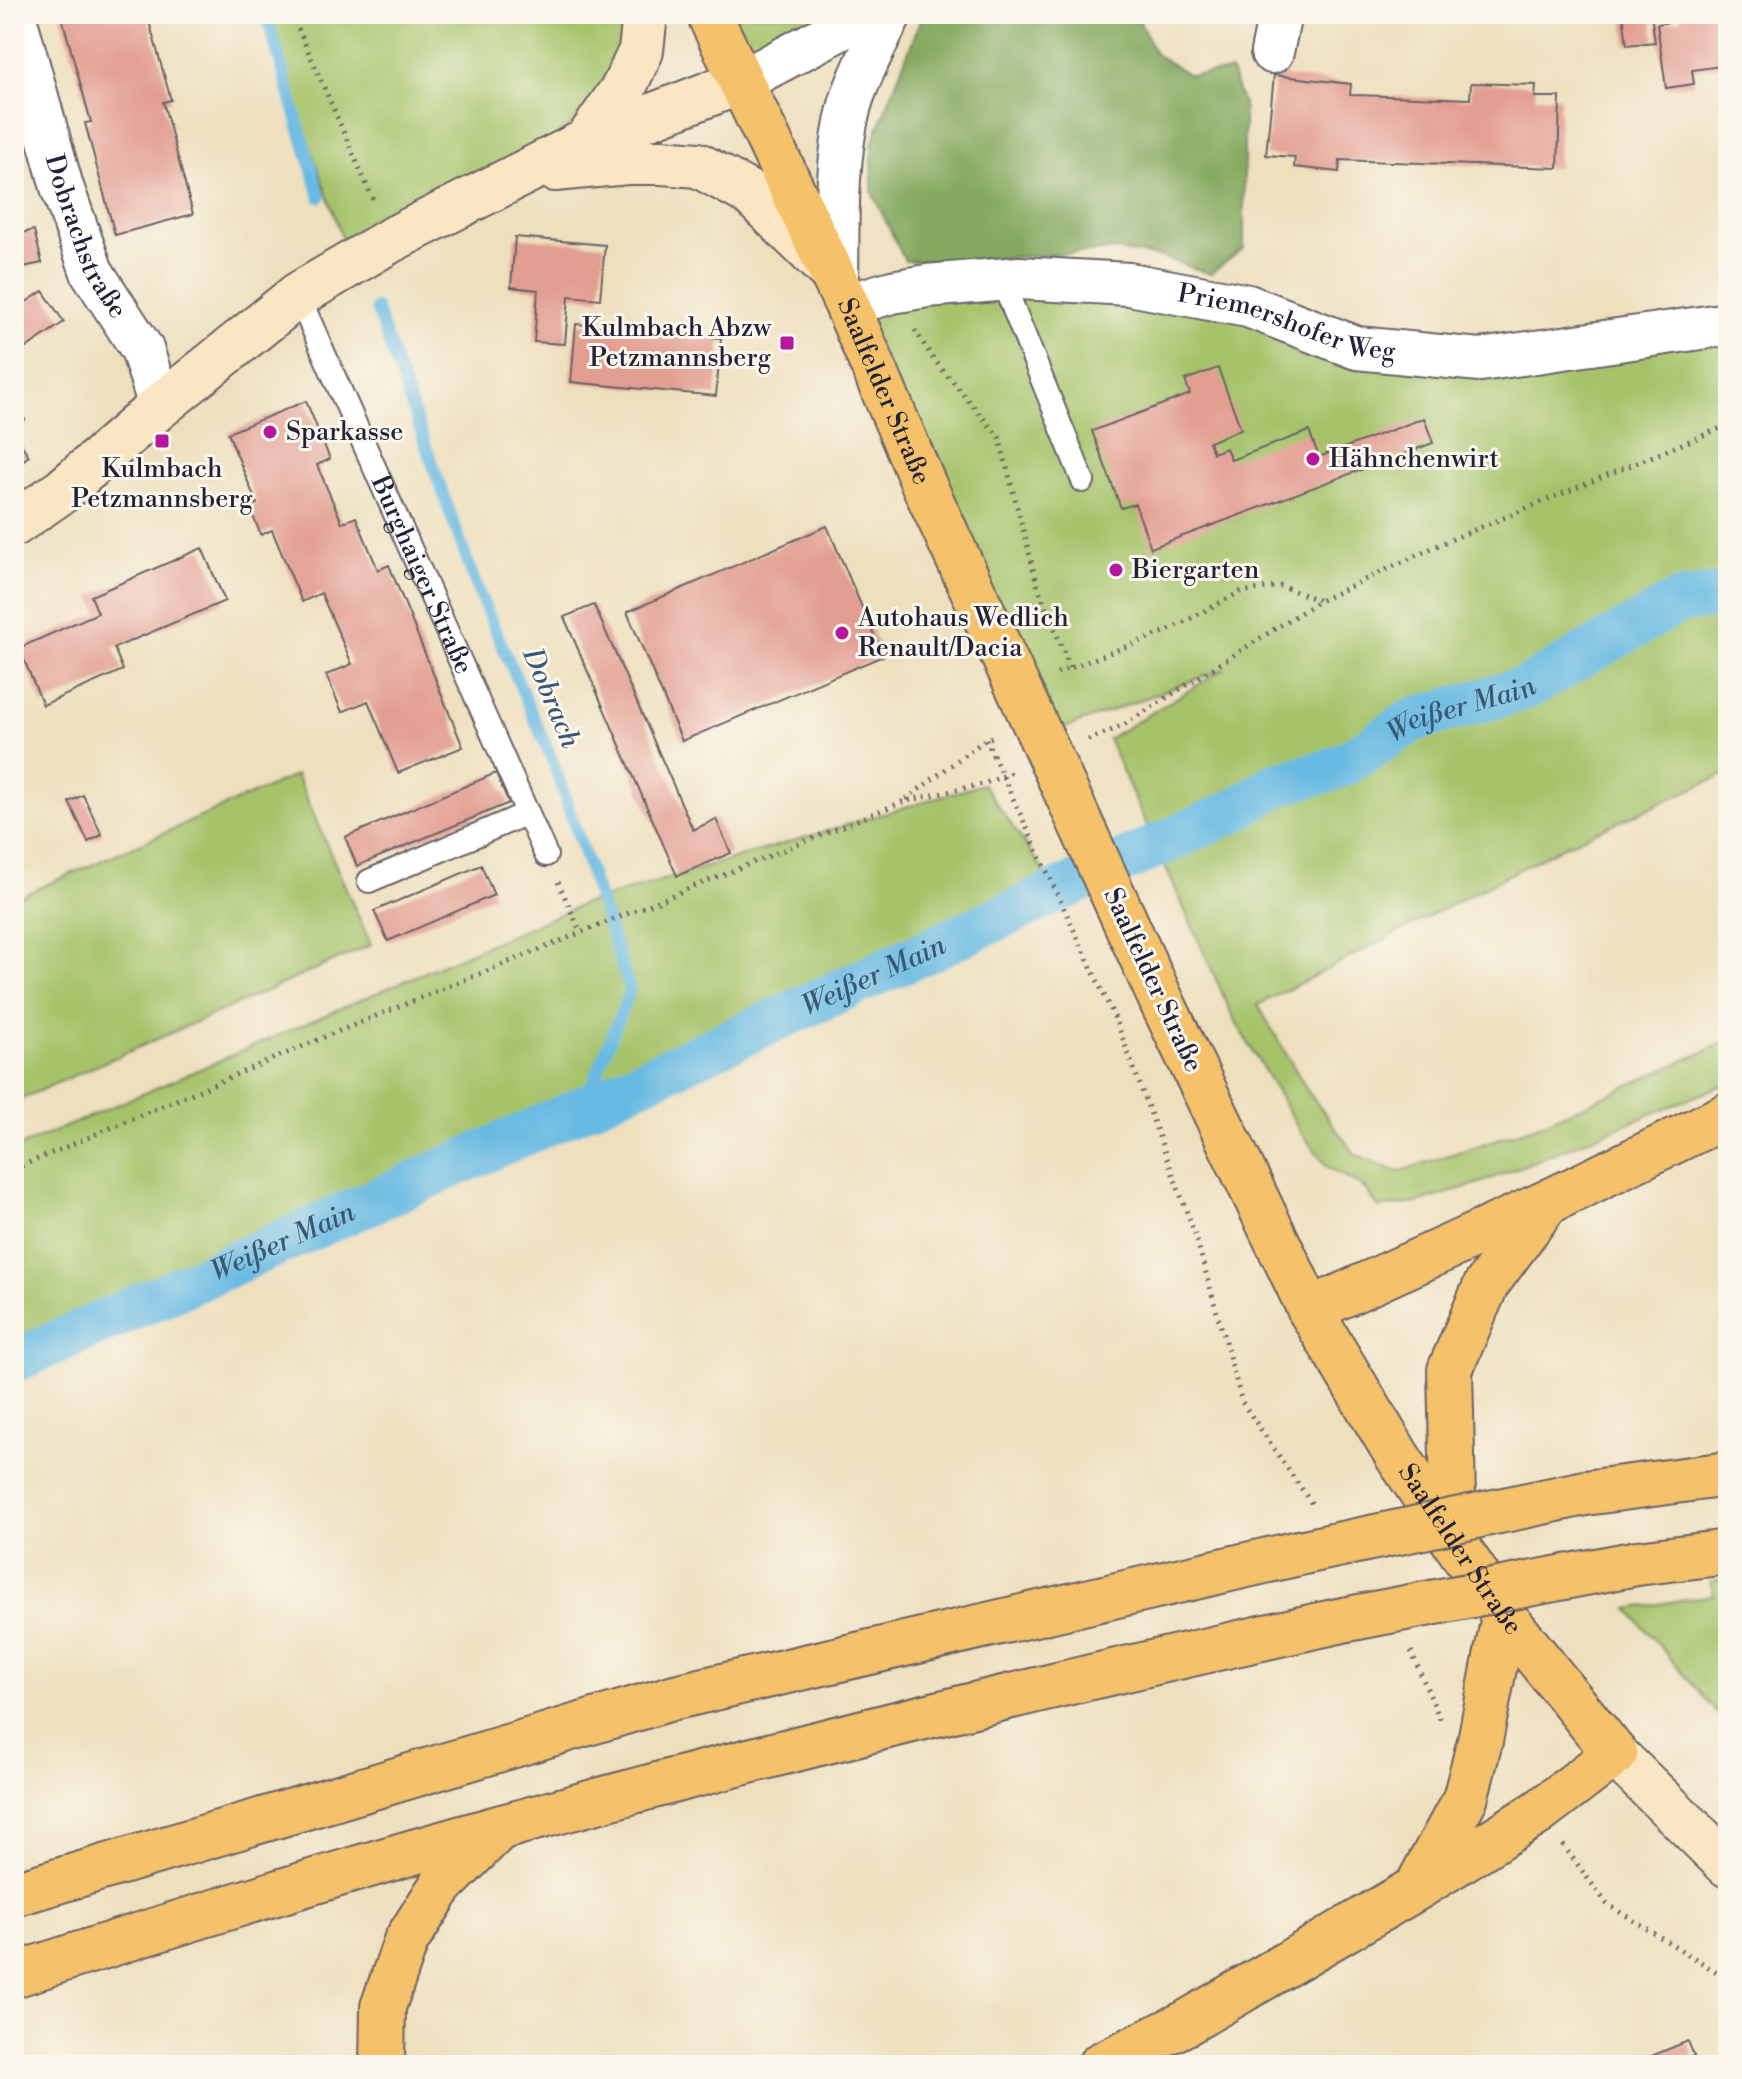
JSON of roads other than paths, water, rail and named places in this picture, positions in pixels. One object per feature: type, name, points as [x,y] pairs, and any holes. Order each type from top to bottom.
[{"type":"main road","name":"Saalfelder Straße","points":[[709,14],[838,287],[923,483],[1045,742],[1163,1004],[1310,1310],[1398,1457],[1504,1616],[1615,1754]]},
{"type":"main road","points":[[1310,1310],[1546,1203],[1728,1115]]},
{"type":"main road","points":[[1454,1539],[1450,1370],[1486,1285],[1546,1203]]},
{"type":"main road","points":[[14,1894],[675,1697],[1299,1553],[1585,1493],[1728,1474]]},
{"type":"main road","points":[[14,1975],[258,1898],[501,1827],[902,1721],[1085,1676],[1338,1621],[1637,1563],[1728,1552]]},
{"type":"main road","points":[[1415,1889],[1465,1799],[1480,1741],[1504,1616]]},
{"type":"main road","points":[[1100,2065],[1186,2023],[1415,1889],[1539,1812],[1615,1754]]},
{"type":"main road","points":[[382,2065],[383,2007],[406,1941],[441,1886],[501,1827]]},
{"type":"street","name":"Dobrachstraße","points":[[14,14],[62,187],[92,272],[142,349],[160,406]]},
{"type":"street","points":[[587,141],[624,87],[641,51],[645,14]]},
{"type":"street","points":[[14,524],[62,491],[160,406],[298,295],[391,240],[587,141],[740,82],[868,14]]},
{"type":"street","points":[[838,287],[838,183],[842,138],[851,101],[890,14]]},
{"type":"street","points":[[525,172],[627,162],[698,165],[751,194],[838,287]]},
{"type":"street","name":"Priemershofer Weg","points":[[838,287],[892,292],[1002,280],[1129,284],[1248,306],[1357,348],[1480,360],[1728,324]]},
{"type":"street","name":"Saalfelder Straße","points":[[1615,1754],[1728,1865]]},
{"type":"lane","points":[[1002,280],[1083,481]]},
{"type":"lane","name":"Burghaiger Straße","points":[[298,295],[546,855]]},
{"type":"lane","points":[[369,881],[528,813]]},
{"type":"waterway","name":"Dobrach","points":[[266,14],[320,197]]},
{"type":"waterway","name":"Dobrach","points":[[376,308],[479,593],[552,759],[630,990],[583,1108]]},
{"type":"waterway","name":"Weißer Main","points":[[14,1361],[583,1108],[1236,810],[1277,784],[1328,771],[1349,762],[1413,720],[1526,688],[1678,602],[1728,594]]},
{"type":"place","name":"Kulmbach Abzw Petzmannsberg","points":[[787,343]]},
{"type":"place","name":"Sparkasse","points":[[270,432]]},
{"type":"place","name":"Kulmbach Petzmannsberg","points":[[162,441]]},
{"type":"place","name":"Hähnchenwirt","points":[[1313,459]]},
{"type":"place","name":"Biergarten","points":[[1116,570]]},
{"type":"place","name":"Autohaus Wedlich Renault/Dacia","points":[[842,633]]}]
